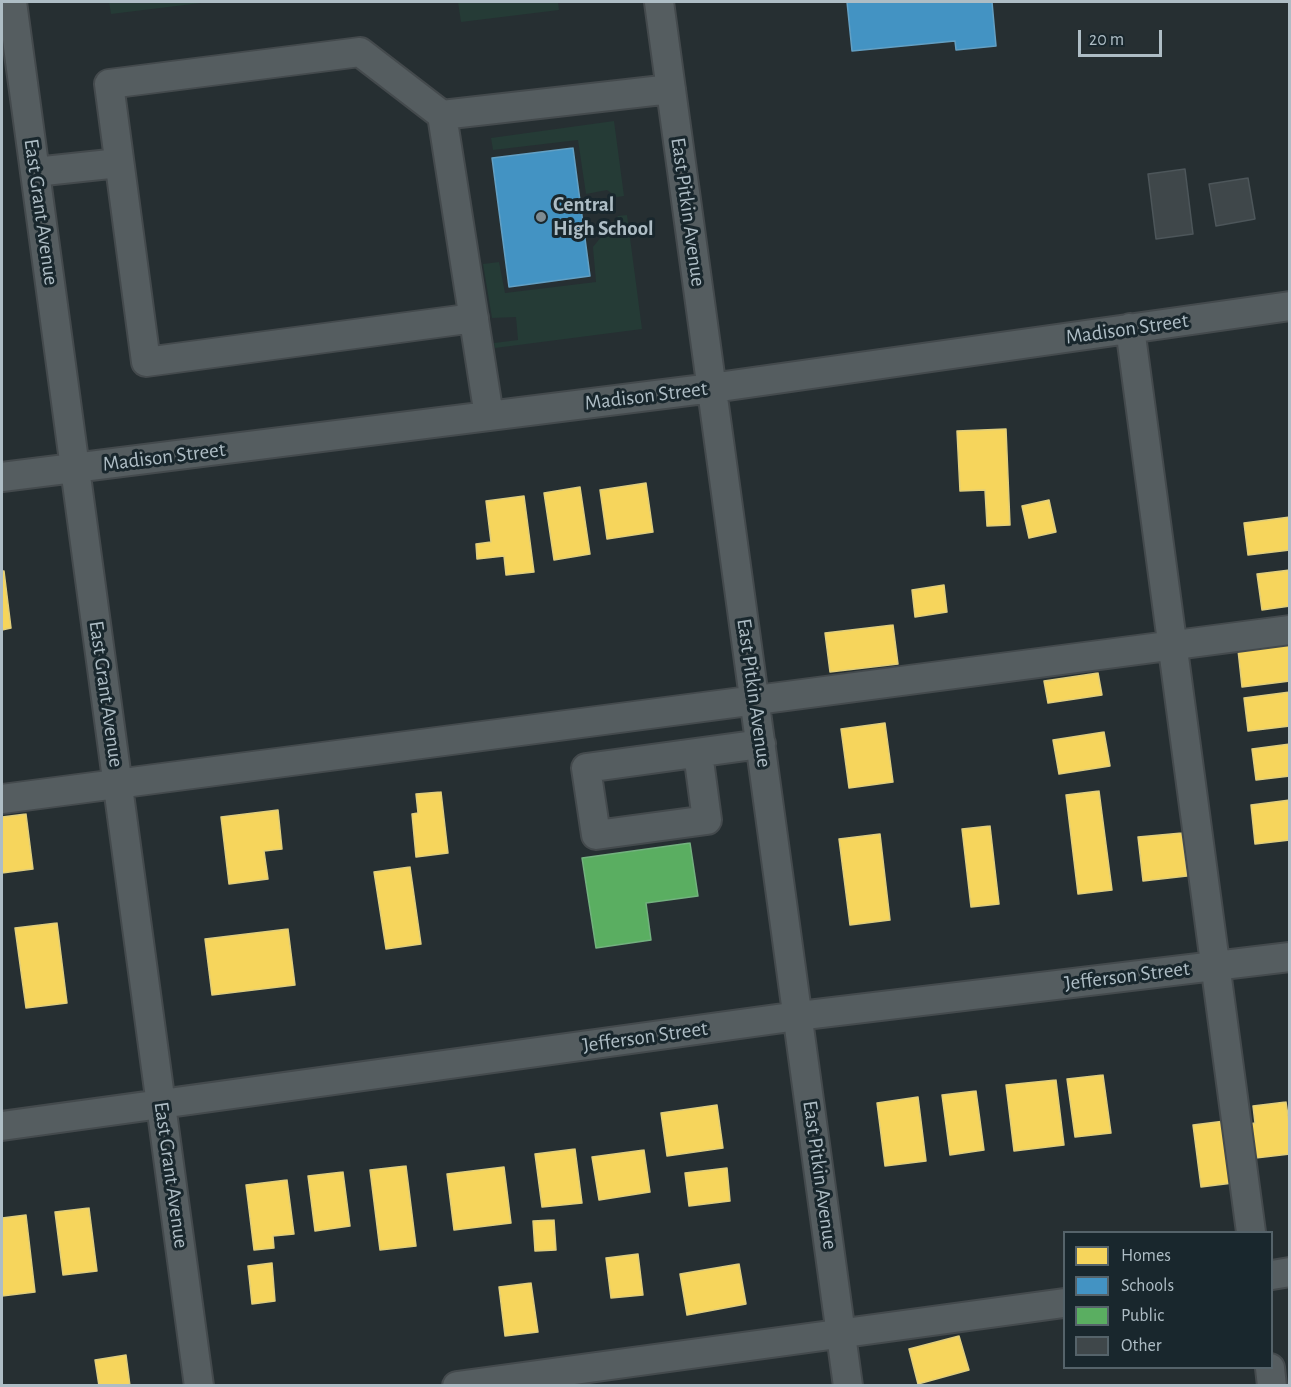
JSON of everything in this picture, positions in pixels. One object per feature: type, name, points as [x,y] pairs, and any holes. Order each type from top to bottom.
[{"type":"street","name":"East Grant Avenue","points":[[12,2],[199,1386]]},
{"type":"street","name":"East Pitkin Avenue","points":[[659,2],[848,1386]]},
{"type":"street","points":[[474,318],[146,362],[109,84],[360,52],[442,115],[474,318],[489,416]]},
{"type":"street","points":[[442,115],[671,89]]},
{"type":"street","points":[[35,172],[119,163]]},
{"type":"street","name":"Madison Street","points":[[2,477],[712,388],[1290,306]]},
{"type":"street","points":[[1130,328],[1251,1231]]},
{"type":"street","points":[[2,800],[1290,630]]},
{"type":"street","points":[[698,753],[707,820],[596,835],[586,768],[761,744]]},
{"type":"street","name":"Jefferson Street","points":[[2,1126],[798,1016],[1290,957]]},
{"type":"street","points":[[1273,1275],[1290,1272]]},
{"type":"street","points":[[457,1386],[1063,1304]]},
{"type":"street","points":[[1270,1369],[1272,1386]]},
{"type":"green space","points":[[109,2],[209,2],[111,14]]},
{"type":"green space","points":[[458,2],[558,2],[559,10],[461,22]]},
{"type":"green space","points":[[614,121],[624,196],[617,197],[607,190],[586,194],[578,140],[493,150],[491,138]]},
{"type":"green space","points":[[627,215],[642,329],[495,348],[494,343],[518,340],[516,317],[492,318],[483,264],[499,262],[505,293],[596,282],[593,247],[618,216]]},
{"type":"building: Homes","points":[[1006,429],[1010,525],[987,526],[985,490],[960,491],[957,431]]},
{"type":"building: Homes","points":[[646,483],[653,532],[607,539],[600,490]]},
{"type":"building: Homes","points":[[580,487],[590,554],[554,560],[544,493]]},
{"type":"building: Homes","points":[[524,496],[534,572],[506,575],[504,556],[477,559],[476,544],[491,542],[486,501]]},
{"type":"building: Homes","points":[[1049,500],[1056,532],[1029,538],[1022,506]]},
{"type":"building: Homes","points":[[1290,517],[1290,550],[1248,555],[1244,523]]},
{"type":"building: Homes","points":[[1290,570],[1290,606],[1262,610],[1257,574]]},
{"type":"building: Homes","points":[[2,571],[4,571],[11,628],[2,630]]},
{"type":"building: Homes","points":[[944,585],[947,612],[915,617],[912,590]]},
{"type":"building: Homes","points":[[893,625],[898,664],[830,672],[825,633]]},
{"type":"building: Homes","points":[[1290,644],[1290,681],[1242,687],[1238,650]]},
{"type":"building: Homes","points":[[1098,673],[1102,695],[1048,703],[1044,681]]},
{"type":"building: Homes","points":[[1290,692],[1290,726],[1248,731],[1244,698]]},
{"type":"building: Homes","points":[[885,723],[893,782],[849,788],[841,729]]},
{"type":"building: Homes","points":[[1104,732],[1110,766],[1059,774],[1053,740]]},
{"type":"building: Homes","points":[[1290,744],[1290,776],[1256,780],[1252,749]]},
{"type":"building: Homes","points":[[1099,791],[1112,890],[1078,894],[1066,795]]},
{"type":"building: Homes","points":[[441,792],[448,853],[416,857],[412,814],[418,813],[416,794]]},
{"type":"building: Homes","points":[[1290,800],[1290,840],[1255,844],[1251,805]]},
{"type":"building: Homes","points":[[278,810],[282,849],[264,851],[268,879],[229,884],[221,817]]},
{"type":"building: Homes","points":[[26,814],[33,869],[2,873],[2,817]]},
{"type":"building: Homes","points":[[990,826],[999,904],[971,907],[962,829]]},
{"type":"building: Homes","points":[[1182,833],[1187,876],[1143,881],[1138,837]]},
{"type":"building: Homes","points":[[880,834],[890,920],[850,925],[839,839]]},
{"type":"building: Homes","points":[[410,867],[421,944],[386,949],[374,872]]},
{"type":"building: Homes","points":[[57,923],[67,1003],[26,1008],[15,928]]},
{"type":"building: Homes","points":[[288,929],[295,985],[212,995],[205,939]]},
{"type":"building: Homes","points":[[1103,1075],[1111,1133],[1075,1137],[1067,1079]]},
{"type":"building: Homes","points":[[1056,1080],[1064,1145],[1014,1151],[1006,1085]]},
{"type":"building: Homes","points":[[976,1091],[984,1150],[950,1155],[942,1095]]},
{"type":"building: Homes","points":[[918,1097],[926,1161],[885,1166],[877,1103]]},
{"type":"building: Homes","points":[[1286,1102],[1290,1130],[1290,1154],[1247,1159],[1243,1125],[1255,1123],[1253,1106]]},
{"type":"building: Homes","points":[[717,1105],[723,1148],[667,1156],[661,1113]]},
{"type":"building: Homes","points":[[1225,1121],[1233,1183],[1201,1187],[1193,1125]]},
{"type":"building: Homes","points":[[575,1149],[582,1203],[542,1207],[535,1154]]},
{"type":"building: Homes","points":[[644,1150],[650,1192],[599,1200],[592,1157]]},
{"type":"building: Homes","points":[[406,1166],[416,1246],[380,1250],[370,1170]]},
{"type":"building: Homes","points":[[504,1167],[511,1223],[454,1230],[447,1174]]},
{"type":"building: Homes","points":[[727,1168],[730,1201],[689,1206],[685,1173]]},
{"type":"building: Homes","points":[[343,1172],[350,1226],[315,1231],[308,1176]]},
{"type":"building: Homes","points":[[287,1180],[294,1234],[273,1236],[274,1248],[254,1250],[246,1185]]},
{"type":"building: Homes","points":[[89,1208],[97,1271],[63,1275],[55,1212]]},
{"type":"building: Homes","points":[[26,1215],[35,1292],[2,1296],[2,1218]]},
{"type":"building: Homes","points":[[554,1220],[556,1250],[535,1251],[533,1221]]},
{"type":"building: Homes","points":[[638,1254],[643,1295],[611,1298],[606,1258]]},
{"type":"building: Homes","points":[[272,1263],[275,1301],[252,1304],[248,1266]]},
{"type":"building: Homes","points":[[739,1264],[746,1304],[687,1315],[680,1274]]},
{"type":"building: Homes","points":[[531,1283],[538,1332],[505,1336],[499,1287]]},
{"type":"building: Homes","points":[[959,1336],[969,1370],[918,1384],[909,1349]]},
{"type":"building: Homes","points":[[126,1355],[130,1386],[99,1386],[95,1360]]},
{"type":"building: Schools","points":[[847,2],[992,2],[996,46],[956,50],[955,41],[852,51]]},
{"type":"building: Schools","name":"Central High School","points":[[573,148],[590,276],[509,287],[492,158]]},
{"type":"building: Public","points":[[690,843],[698,896],[646,903],[651,940],[596,948],[582,858]]},
{"type":"building: Other","points":[[1185,169],[1193,234],[1156,239],[1148,174]]},
{"type":"building: Other","points":[[1248,178],[1255,219],[1216,226],[1209,184]]},
{"type":"place","name":"Central High School","points":[[541,217]]}]
